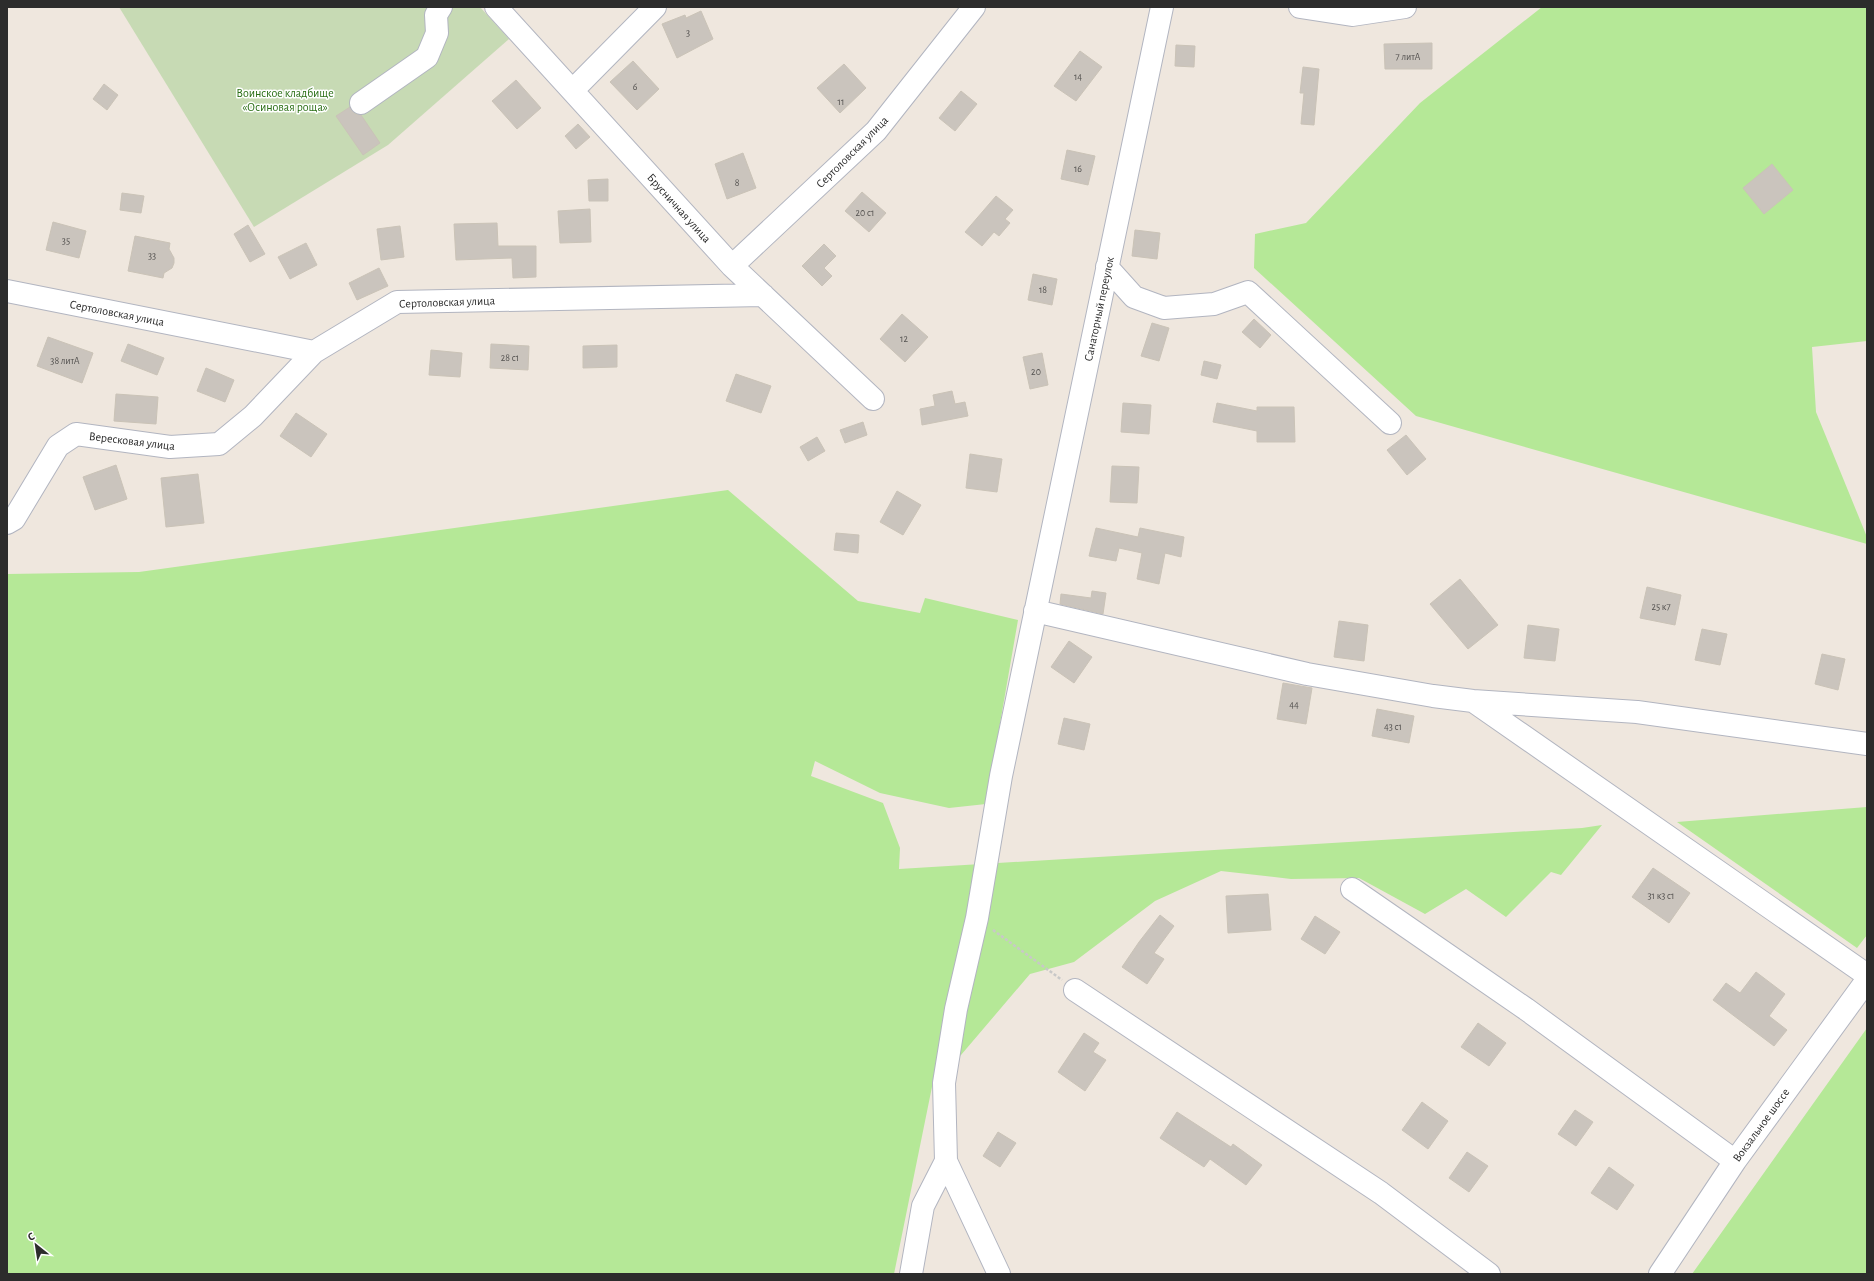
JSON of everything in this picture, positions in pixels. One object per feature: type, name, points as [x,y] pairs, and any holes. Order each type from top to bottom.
[{"type":"street","points":[[361,103],[428,57],[437,33],[436,15],[441,7]]},
{"type":"street","name":"Брусничная улица","points":[[496,7],[732,266],[873,399]]},
{"type":"street","points":[[573,90],[655,7]]},
{"type":"street","name":"Сертоловская улица","points":[[732,266],[876,131],[974,7]]},
{"type":"street","name":"Санаторный переулок","points":[[946,1161],[944,1083],[956,1009],[977,918],[1000,776],[1162,7]]},
{"type":"street","points":[[1300,7],[1352,15],[1405,7]]},
{"type":"street","points":[[1107,267],[1134,297],[1164,308],[1214,304],[1248,292],[1390,423]]},
{"type":"street","name":"Сертоловская улица","points":[[7,291],[314,352],[397,302],[763,295]]},
{"type":"street","name":"Вересковая улица","points":[[7,523],[14,519],[58,446],[76,434],[170,447],[219,444],[253,416],[314,352]]},
{"type":"street","points":[[1035,611],[1307,674],[1432,696],[1473,701],[1637,712],[1867,744]]},
{"type":"street","points":[[1473,701],[1867,975]]},
{"type":"street","points":[[1352,889],[1526,1009],[1735,1161]]},
{"type":"street","name":"Вокзальное шоссе","points":[[1660,1274],[1735,1161],[1867,980]]},
{"type":"street","points":[[1075,990],[1381,1193],[1489,1274]]},
{"type":"street","points":[[911,1274],[923,1206],[946,1161]]},
{"type":"street","points":[[946,1161],[998,1274]]},
{"type":"path","points":[[977,918],[1075,990]]},
{"type":"green space","name":"Воинское кладбище «Осиновая роща»","points":[[119,7],[480,7],[509,39],[388,145],[254,227]]},
{"type":"green space","points":[[1542,7],[1867,7],[1867,341],[1812,347],[1816,412],[1867,537],[1867,544],[1416,416],[1254,268],[1255,234],[1306,223],[1420,103]]},
{"type":"green space","points":[[728,490],[858,601],[920,613],[925,598],[1018,620],[986,804],[949,808],[880,793],[815,761],[811,776],[883,803],[900,848],[899,869],[1582,828],[1602,825],[1561,875],[1551,872],[1506,917],[1466,889],[1425,914],[1359,878],[1291,879],[1221,871],[1155,901],[1074,962],[1030,974],[961,1055],[934,1077],[894,1274],[7,1274],[7,574],[139,572]]},
{"type":"green space","points":[[1867,807],[1867,935],[1857,948],[1677,822]]},
{"type":"green space","points":[[1867,1028],[1867,1274],[1692,1274]]},
{"type":"building","points":[[701,11],[713,39],[677,58],[662,24],[685,15],[686,18]]},
{"type":"building","points":[[1432,43],[1432,69],[1385,69],[1384,44]]},
{"type":"building","points":[[1176,45],[1195,46],[1194,67],[1175,66]]},
{"type":"building","points":[[1080,51],[1102,67],[1076,101],[1054,86]]},
{"type":"building","points":[[633,61],[659,89],[637,110],[610,82]]},
{"type":"building","points":[[844,64],[866,88],[840,113],[817,88]]},
{"type":"building","points":[[1303,67],[1319,69],[1314,125],[1301,124],[1304,93],[1300,93]]},
{"type":"building","points":[[516,80],[541,108],[517,129],[492,101]]},
{"type":"building","points":[[104,84],[118,95],[107,110],[93,99]]},
{"type":"building","points":[[961,91],[977,104],[955,131],[939,118]]},
{"type":"building","points":[[350,107],[355,114],[361,115],[380,143],[363,155],[336,116]]},
{"type":"building","points":[[578,124],[590,137],[576,149],[565,136]]},
{"type":"building","points":[[1067,150],[1095,156],[1088,185],[1061,179]]},
{"type":"building","points":[[743,153],[756,188],[727,199],[715,164]]},
{"type":"building","points":[[1772,164],[1793,190],[1764,214],[1743,188]]},
{"type":"building","points":[[608,179],[608,201],[589,201],[588,180]]},
{"type":"building","points":[[862,192],[886,213],[869,232],[845,211]]},
{"type":"building","points":[[122,193],[144,196],[141,213],[120,210]]},
{"type":"building","points":[[996,196],[1013,210],[1005,219],[1010,223],[999,236],[994,232],[982,246],[965,232]]},
{"type":"building","points":[[590,209],[591,242],[560,243],[558,211]]},
{"type":"building","points":[[53,222],[86,231],[79,258],[46,250]]},
{"type":"building","points":[[497,223],[498,246],[536,246],[536,277],[513,278],[512,258],[456,260],[454,224]]},
{"type":"building","points":[[248,225],[265,254],[250,262],[234,234]]},
{"type":"building","points":[[400,226],[404,257],[381,260],[377,229]]},
{"type":"building","points":[[1135,230],[1160,233],[1157,259],[1132,256]]},
{"type":"building","points":[[135,236],[170,243],[169,249],[174,258],[174,263],[172,268],[164,273],[163,278],[128,271]]},
{"type":"building","points":[[306,243],[317,265],[290,279],[278,257]]},
{"type":"building","points":[[824,244],[836,256],[824,268],[832,276],[822,286],[802,266]]},
{"type":"building","points":[[379,268],[388,286],[357,300],[349,283]]},
{"type":"building","points":[[1033,274],[1057,279],[1052,305],[1028,300]]},
{"type":"building","points":[[902,314],[928,337],[905,362],[880,339]]},
{"type":"building","points":[[1254,319],[1271,335],[1260,348],[1242,332]]},
{"type":"building","points":[[1152,323],[1169,328],[1159,361],[1141,356]]},
{"type":"building","points":[[48,337],[93,353],[82,383],[37,366]]},
{"type":"building","points":[[128,344],[164,358],[157,375],[121,361]]},
{"type":"building","points":[[491,344],[529,346],[528,370],[490,368]]},
{"type":"building","points":[[617,345],[617,367],[583,368],[583,346]]},
{"type":"building","points":[[431,350],[462,353],[460,377],[429,375]]},
{"type":"building","points":[[1042,353],[1048,385],[1030,389],[1023,357]]},
{"type":"building","points":[[1204,361],[1221,365],[1217,379],[1201,375]]},
{"type":"building","points":[[206,368],[234,380],[225,402],[197,391]]},
{"type":"building","points":[[736,374],[771,386],[761,413],[726,401]]},
{"type":"building","points":[[952,391],[955,404],[965,402],[968,416],[922,425],[920,409],[935,406],[933,395]]},
{"type":"building","points":[[116,394],[158,397],[156,424],[114,421]]},
{"type":"building","points":[[1123,403],[1151,405],[1149,434],[1121,432]]},
{"type":"building","points":[[1217,403],[1257,411],[1257,407],[1294,407],[1295,442],[1257,442],[1257,431],[1213,422]]},
{"type":"building","points":[[296,413],[327,434],[311,457],[280,436]]},
{"type":"building","points":[[863,422],[867,435],[845,443],[840,430]]},
{"type":"building","points":[[1406,435],[1426,459],[1407,475],[1387,450]]},
{"type":"building","points":[[817,437],[825,451],[808,461],[800,447]]},
{"type":"building","points":[[970,454],[1002,459],[997,492],[966,488]]},
{"type":"building","points":[[116,465],[127,499],[95,510],[83,477]]},
{"type":"building","points":[[1112,466],[1139,467],[1137,503],[1110,502]]},
{"type":"building","points":[[198,474],[204,523],[166,527],[161,478]]},
{"type":"building","points":[[897,491],[921,505],[903,535],[880,522]]},
{"type":"building","points":[[1096,528],[1138,537],[1140,528],[1184,537],[1181,557],[1165,553],[1159,584],[1137,579],[1142,553],[1119,548],[1116,561],[1089,556]]},
{"type":"building","points":[[836,533],[859,535],[858,553],[834,550]]},
{"type":"building","points":[[1460,579],[1498,625],[1468,649],[1430,604]]},
{"type":"building","points":[[1647,587],[1681,595],[1675,625],[1640,618]]},
{"type":"building","points":[[1092,591],[1106,593],[1103,614],[1060,604],[1061,594],[1091,598]]},
{"type":"building","points":[[1339,621],[1368,625],[1364,661],[1334,657]]},
{"type":"building","points":[[1528,625],[1559,629],[1555,661],[1524,658]]},
{"type":"building","points":[[1702,629],[1727,634],[1720,665],[1695,660]]},
{"type":"building","points":[[1069,641],[1092,657],[1074,683],[1051,667]]},
{"type":"building","points":[[1822,654],[1845,659],[1838,690],[1815,684]]},
{"type":"building","points":[[1283,683],[1312,688],[1306,724],[1277,719]]},
{"type":"building","points":[[1377,709],[1414,716],[1409,743],[1372,736]]},
{"type":"building","points":[[1064,718],[1090,724],[1084,750],[1058,744]]},
{"type":"building","points":[[1653,868],[1690,893],[1669,923],[1632,897]]},
{"type":"building","points":[[1268,894],[1271,930],[1228,933],[1226,896]]},
{"type":"building","points":[[1160,915],[1174,926],[1154,953],[1164,959],[1147,984],[1122,967]]},
{"type":"building","points":[[1315,916],[1340,932],[1325,954],[1301,939]]},
{"type":"building","points":[[1756,972],[1785,994],[1769,1016],[1787,1030],[1774,1046],[1713,1000],[1726,983],[1740,993]]},
{"type":"building","points":[[1478,1023],[1506,1043],[1489,1066],[1461,1047]]},
{"type":"building","points":[[1084,1033],[1099,1043],[1093,1052],[1106,1060],[1085,1091],[1058,1072]]},
{"type":"building","points":[[1422,1102],[1448,1121],[1428,1149],[1402,1130]]},
{"type":"building","points":[[1575,1110],[1593,1122],[1576,1146],[1558,1134]]},
{"type":"building","points":[[1177,1112],[1231,1147],[1233,1144],[1262,1165],[1246,1185],[1210,1159],[1204,1167],[1160,1138]]},
{"type":"building","points":[[998,1132],[1016,1143],[1000,1167],[983,1156]]},
{"type":"building","points":[[1467,1152],[1488,1166],[1469,1192],[1449,1178]]},
{"type":"building","points":[[1609,1167],[1634,1185],[1617,1210],[1591,1193]]}]
